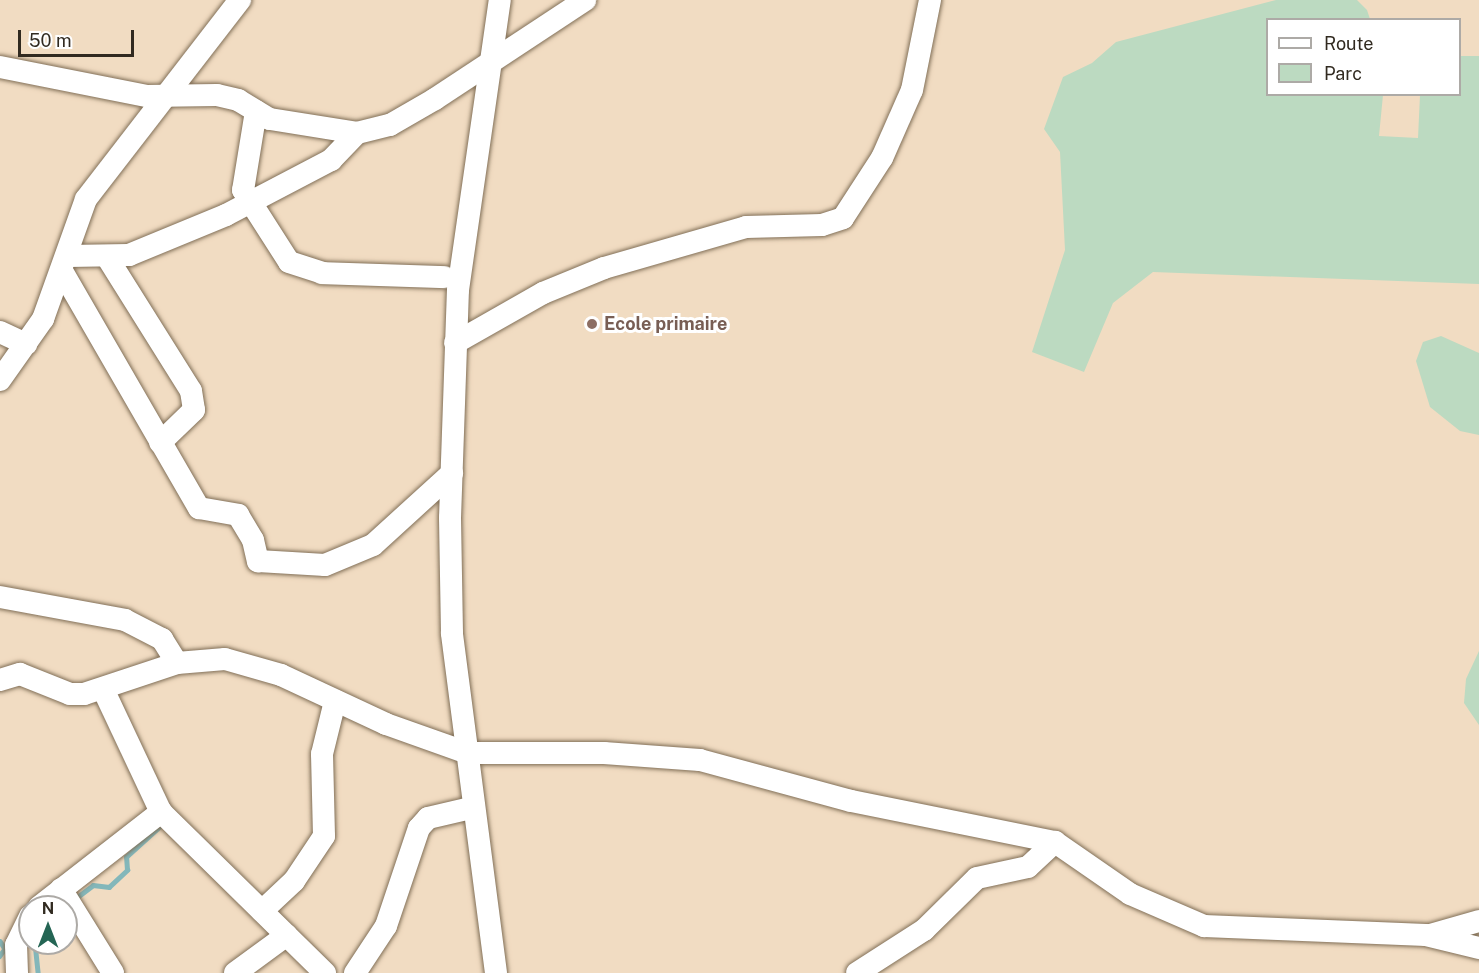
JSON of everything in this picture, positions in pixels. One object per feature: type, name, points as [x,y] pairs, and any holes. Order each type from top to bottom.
[{"type":"street","points":[[0,380],[26,344],[65,264],[86,199],[240,0]]},
{"type":"street","points":[[496,973],[471,808],[468,753],[452,633],[452,473],[455,343],[500,0]]},
{"type":"street","points":[[0,67],[167,97],[218,95],[270,119],[357,133],[390,125],[492,66],[585,0]]},
{"type":"street","points":[[455,343],[543,293],[604,268],[746,227],[822,225],[843,218],[882,158],[912,90],[930,0]]},
{"type":"street","points":[[256,111],[243,190],[289,262],[306,271],[444,277]]},
{"type":"street","points":[[65,264],[129,255],[251,204],[331,160],[357,133]]},
{"type":"street","points":[[107,257],[191,391],[194,410],[160,444]]},
{"type":"street","points":[[65,264],[160,444],[200,508],[242,519],[258,561],[325,566],[374,545],[452,473]]},
{"type":"street","points":[[0,332],[26,344]]},
{"type":"street","points":[[0,597],[125,620],[162,639],[177,663]]},
{"type":"street","points":[[0,680],[20,674],[70,694],[103,689],[177,663],[225,659],[281,675],[335,701],[468,753],[604,753],[699,760],[851,801],[1055,842],[1130,894],[1204,926],[1425,935],[1479,948]]},
{"type":"street","points":[[103,689],[160,812],[325,973]]},
{"type":"street","points":[[262,911],[294,881],[324,836],[322,754],[335,701]]},
{"type":"street","points":[[355,973],[386,926],[419,828],[428,818],[471,808]]},
{"type":"street","points":[[52,895],[160,812]]},
{"type":"street","points":[[857,973],[924,930],[977,878],[1028,867],[1055,842]]},
{"type":"street","points":[[60,888],[113,973]]},
{"type":"street","points":[[1425,935],[1479,921]]},
{"type":"street","points":[[235,973],[287,935]]},
{"type":"street","points":[[17,973],[16,945],[18,941]]},
{"type":"green space","points":[[1276,0],[1357,0],[1367,10],[1370,18],[1266,18],[1266,96],[1383,96],[1379,136],[1418,138],[1420,96],[1461,96],[1461,56],[1479,56],[1479,284],[1153,272],[1113,303],[1084,372],[1032,352],[1065,250],[1060,152],[1044,129],[1063,77],[1092,63],[1116,42]]},
{"type":"green space","points":[[1441,336],[1479,353],[1479,435],[1460,431],[1430,407],[1416,361],[1423,342]]},
{"type":"green space","points":[[1479,651],[1479,725],[1464,703],[1466,679]]},
{"type":"waterway","points":[[78,896],[93,885],[109,887],[127,870],[126,857],[159,827]]},
{"type":"waterway","points":[[0,941],[5,949],[0,956]]},
{"type":"waterway","points":[[36,955],[38,973]]},
{"type":"place","name":"Ecole primaire","points":[[592,324]]}]
